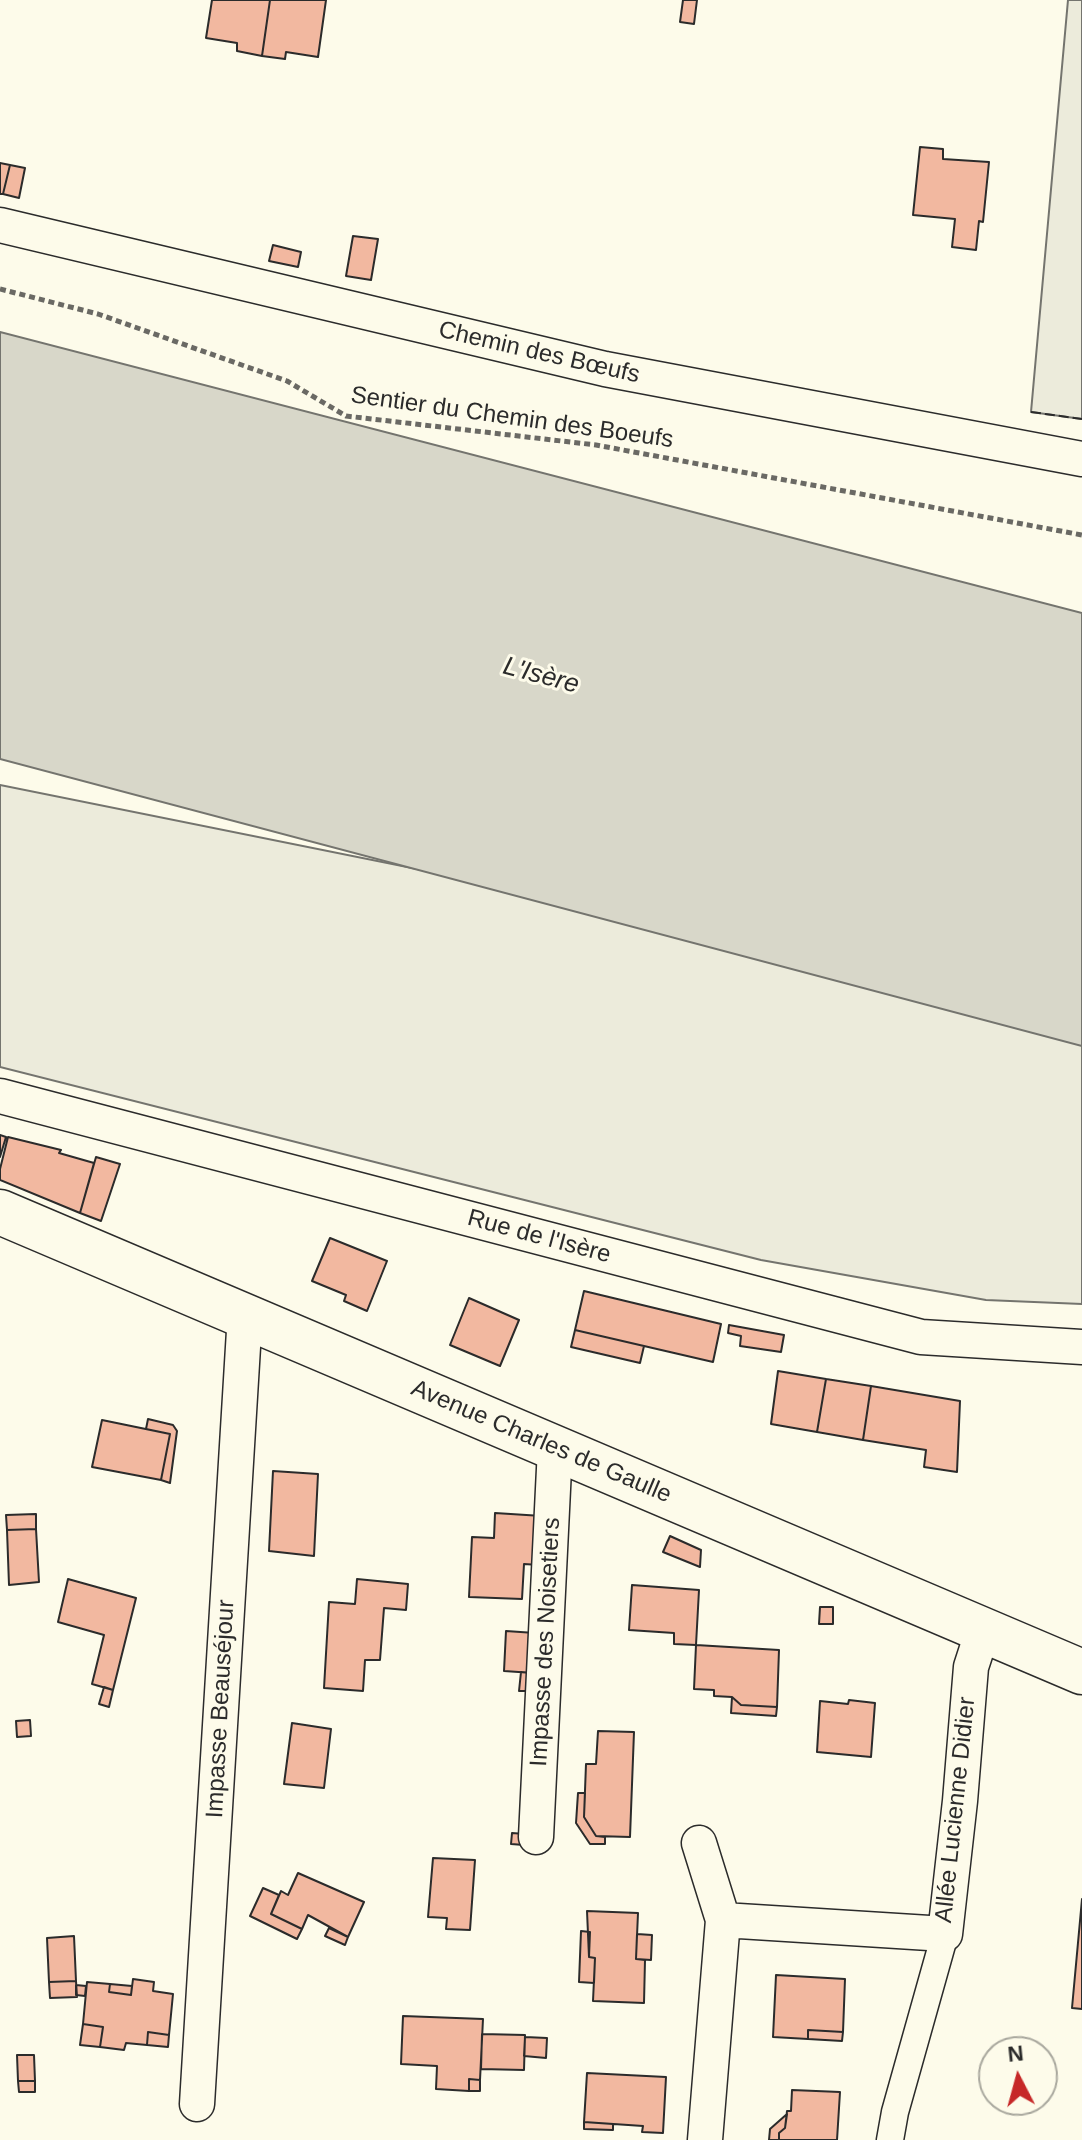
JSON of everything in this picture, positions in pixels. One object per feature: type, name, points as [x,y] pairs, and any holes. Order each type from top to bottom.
[{"type":"main road","name":"Avenue Charles de Gaulle","points":[[0,1212],[1082,1672]]},
{"type":"street","name":"Chemin des Bœufs","points":[[0,225],[605,369],[1082,459]]},
{"type":"street","name":"Rue de l'Isère","points":[[0,1096],[921,1337],[1082,1347]]},
{"type":"street","name":"Impasse Beauséjour","points":[[197,2104],[245,1314]]},
{"type":"street","name":"Impasse des Noisetiers","points":[[536,1837],[555,1448]]},
{"type":"street","name":"Allée Lucienne Didier","points":[[723,1920],[945,1934],[971,1667],[983,1630]]},
{"type":"street","points":[[699,1843],[723,1920],[705,2140]]},
{"type":"street","points":[[890,2140],[945,1934]]},
{"type":"path","name":"Sentier du Chemin des Boeufs","points":[[0,289],[98,314],[287,381],[346,416],[596,445],[1082,535]]},
{"type":"shaded area","points":[[1068,0],[1082,0],[1082,419],[1031,412]]},
{"type":"shaded area","points":[[0,785],[1082,1003],[1082,1304],[986,1300],[761,1260],[0,1067]]},
{"type":"water","name":"L'Isère","points":[[0,332],[1082,613],[1082,1046],[0,759]]},
{"type":"building","points":[[212,0],[270,0],[262,56],[237,51],[237,43],[206,38]]},
{"type":"building","points":[[270,0],[326,0],[318,57],[286,52],[285,59],[262,56]]},
{"type":"building","points":[[683,0],[697,0],[694,24],[680,22]]},
{"type":"building","points":[[920,147],[943,149],[943,159],[989,162],[983,222],[979,221],[976,250],[952,247],[955,219],[913,215]]},
{"type":"building","points":[[0,163],[10,165],[3,194],[0,194]]},
{"type":"building","points":[[10,165],[25,168],[19,198],[3,194]]},
{"type":"building","points":[[353,236],[378,239],[371,280],[346,276]]},
{"type":"building","points":[[273,245],[301,252],[298,267],[269,261]]},
{"type":"building","points":[[0,1135],[6,1137],[0,1157]]},
{"type":"building","points":[[8,1137],[61,1150],[59,1153],[94,1163],[80,1213],[0,1180]]},
{"type":"building","points":[[96,1157],[120,1164],[101,1221],[80,1213]]},
{"type":"building","points":[[330,1238],[387,1261],[367,1311],[344,1301],[346,1295],[312,1281]]},
{"type":"building","points":[[584,1291],[721,1324],[713,1362],[575,1330]]},
{"type":"building","points":[[469,1298],[519,1320],[500,1366],[450,1345]]},
{"type":"building","points":[[729,1325],[784,1335],[781,1352],[740,1346],[741,1336],[728,1333]]},
{"type":"building","points":[[575,1330],[644,1346],[640,1363],[571,1347]]},
{"type":"building","points":[[778,1371],[826,1379],[817,1432],[771,1424]]},
{"type":"building","points":[[826,1379],[871,1386],[863,1440],[817,1432]]},
{"type":"building","points":[[871,1386],[960,1401],[957,1472],[924,1467],[926,1450],[863,1440]]},
{"type":"building","points":[[148,1419],[173,1425],[177,1431],[170,1483],[161,1480],[170,1434],[146,1429]]},
{"type":"building","points":[[102,1420],[170,1434],[161,1480],[92,1467]]},
{"type":"building","points":[[273,1471],[318,1474],[314,1556],[269,1551]]},
{"type":"building","points":[[495,1513],[542,1516],[539,1565],[524,1564],[522,1599],[469,1597],[472,1537],[494,1538]]},
{"type":"building","points":[[36,1514],[36,1529],[7,1530],[6,1515]]},
{"type":"building","points":[[36,1529],[39,1582],[9,1585],[7,1530]]},
{"type":"building","points":[[670,1536],[701,1550],[700,1567],[663,1552]]},
{"type":"building","points":[[68,1579],[136,1598],[113,1690],[92,1684],[104,1635],[58,1622]]},
{"type":"building","points":[[357,1579],[408,1584],[406,1610],[384,1608],[380,1660],[365,1660],[363,1691],[324,1688],[329,1602],[355,1604]]},
{"type":"building","points":[[632,1585],[699,1590],[696,1645],[674,1644],[674,1633],[629,1630]]},
{"type":"building","points":[[820,1607],[833,1607],[833,1624],[819,1624]]},
{"type":"building","points":[[506,1631],[535,1633],[533,1673],[504,1671]]},
{"type":"building","points":[[696,1645],[779,1650],[777,1707],[741,1705],[732,1697],[714,1696],[714,1690],[694,1689]]},
{"type":"building","points":[[521,1672],[533,1673],[532,1691],[519,1691]]},
{"type":"building","points":[[104,1687],[113,1690],[109,1707],[99,1704]]},
{"type":"building","points":[[732,1697],[741,1705],[777,1707],[776,1716],[731,1713]]},
{"type":"building","points":[[849,1700],[875,1703],[871,1757],[817,1752],[820,1701],[848,1704]]},
{"type":"building","points":[[30,1720],[31,1736],[17,1737],[16,1721]]},
{"type":"building","points":[[292,1723],[331,1729],[324,1788],[284,1784]]},
{"type":"building","points":[[598,1731],[634,1732],[630,1837],[596,1836],[584,1817],[586,1764],[596,1764]]},
{"type":"building","points":[[578,1793],[585,1793],[584,1817],[596,1836],[605,1837],[605,1844],[590,1844],[576,1823]]},
{"type":"building","points":[[512,1833],[525,1834],[524,1845],[511,1844]]},
{"type":"building","points":[[433,1858],[475,1860],[470,1930],[446,1929],[447,1918],[428,1917]]},
{"type":"building","points":[[298,1873],[364,1902],[348,1937],[308,1915],[302,1929],[271,1914],[281,1891],[288,1895]]},
{"type":"building","points":[[263,1888],[279,1895],[271,1914],[302,1929],[297,1939],[250,1916]]},
{"type":"building","points":[[1082,1899],[1082,2009],[1072,2008]]},
{"type":"building","points":[[587,1911],[638,1913],[636,1959],[645,1960],[644,2003],[593,2001],[595,1958],[589,1957]]},
{"type":"building","points":[[329,1928],[348,1937],[345,1945],[325,1936]]},
{"type":"building","points":[[581,1931],[590,1932],[589,1957],[595,1958],[594,1983],[579,1982]]},
{"type":"building","points":[[637,1934],[652,1935],[651,1960],[636,1959]]},
{"type":"building","points":[[74,1936],[76,1981],[49,1982],[47,1938]]},
{"type":"building","points":[[776,1975],[845,1979],[843,2032],[808,2030],[808,2039],[773,2037]]},
{"type":"building","points":[[133,1979],[154,1982],[153,1991],[173,1994],[169,2035],[148,2032],[147,2045],[126,2043],[124,2050],[100,2047],[103,2027],[83,2024],[87,1982],[110,1984],[109,1992],[131,1995]]},
{"type":"building","points":[[76,1981],[77,1997],[50,1998],[49,1982]]},
{"type":"building","points":[[110,1984],[132,1986],[131,1995],[109,1992]]},
{"type":"building","points":[[76,1985],[86,1986],[85,1996],[76,1995]]},
{"type":"building","points":[[403,2016],[483,2019],[480,2080],[469,2079],[469,2091],[436,2089],[437,2066],[401,2064]]},
{"type":"building","points":[[83,2024],[103,2027],[100,2047],[80,2045]]},
{"type":"building","points":[[808,2030],[843,2032],[842,2041],[808,2039]]},
{"type":"building","points":[[148,2032],[169,2035],[168,2047],[147,2045]]},
{"type":"building","points":[[482,2034],[525,2035],[524,2070],[481,2069]]},
{"type":"building","points":[[525,2037],[547,2038],[546,2058],[524,2056]]},
{"type":"building","points":[[17,2055],[34,2055],[35,2081],[18,2081]]},
{"type":"building","points":[[587,2073],[666,2077],[663,2133],[642,2132],[643,2126],[584,2122]]},
{"type":"building","points":[[469,2079],[480,2080],[480,2091],[469,2091]]},
{"type":"building","points":[[18,2081],[35,2081],[35,2092],[19,2092]]},
{"type":"building","points":[[792,2090],[840,2092],[837,2140],[779,2140],[779,2133],[785,2128],[787,2111],[791,2111]]},
{"type":"building","points":[[787,2114],[779,2140],[769,2140],[770,2129]]},
{"type":"building","points":[[584,2122],[613,2124],[613,2130],[584,2129]]},
{"type":"fence","points":[[1031,412],[1082,419]]}]
